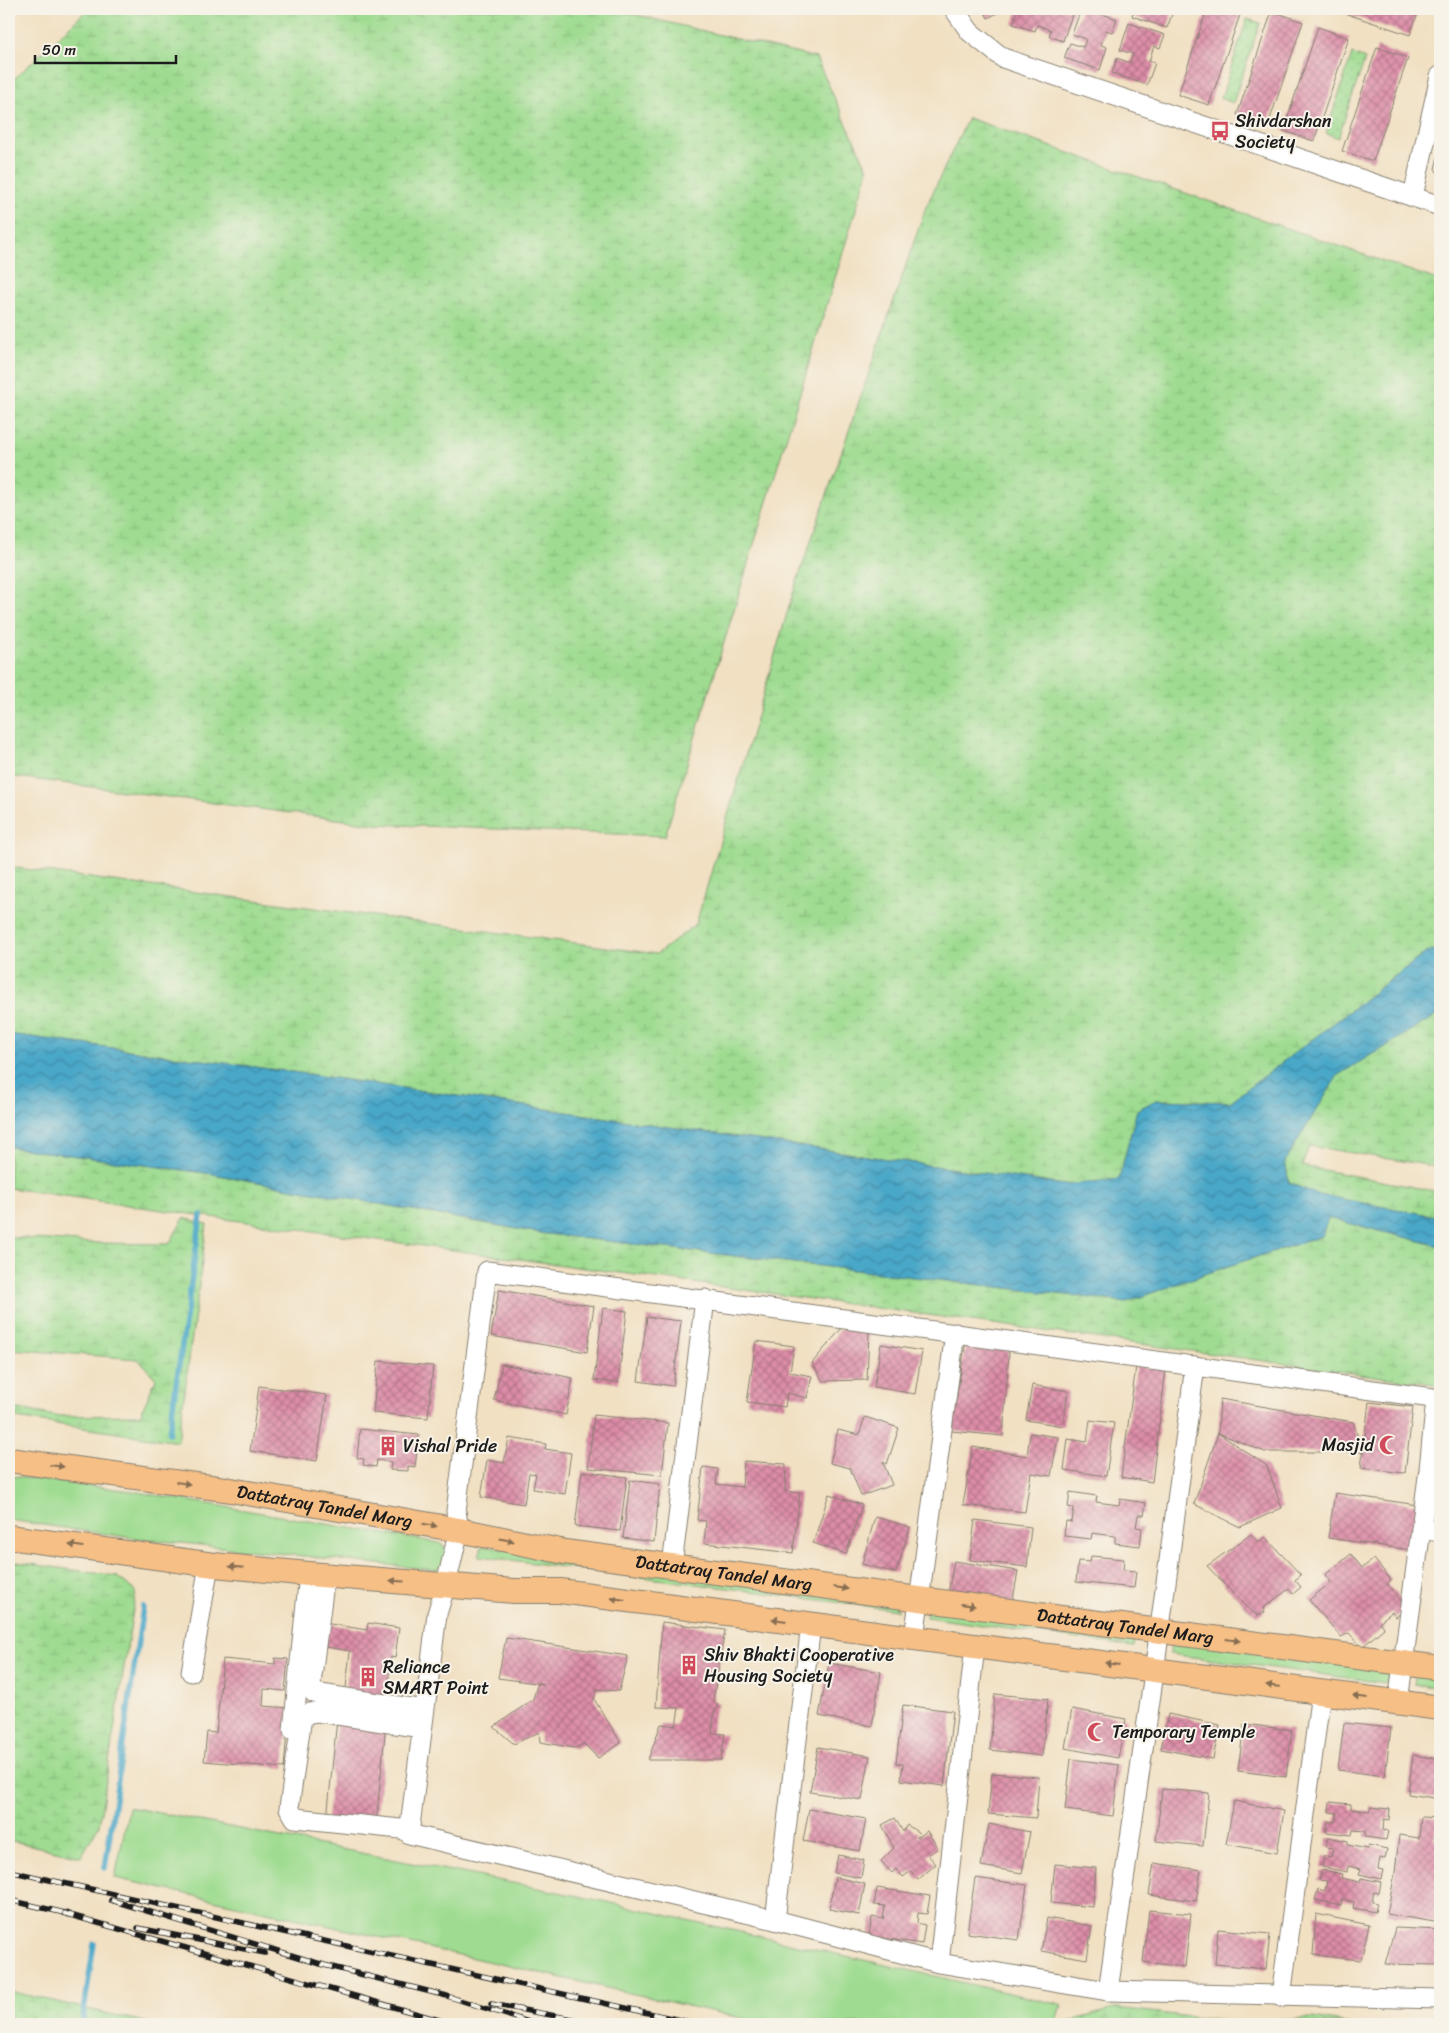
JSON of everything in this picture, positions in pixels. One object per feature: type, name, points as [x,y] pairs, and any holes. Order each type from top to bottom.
[{"type":"main road","name":"Dattatray Tandel Marg","points":[[9,1460],[225,1489],[459,1530],[564,1552],[1440,1668]]},
{"type":"main road","points":[[9,1537],[209,1564],[317,1575],[514,1591],[560,1592],[1440,1708]]},
{"type":"street","points":[[954,9],[970,32],[1002,58],[1440,206]]},
{"type":"street","points":[[1413,196],[1440,76]]},
{"type":"street","points":[[1398,1702],[1421,1529],[1434,1476],[1438,1399],[487,1271],[456,1511],[459,1530],[446,1584],[436,1614],[409,1834],[775,1920],[939,1963],[1108,1991],[1281,1997],[1440,1999]]},
{"type":"street","points":[[672,1566],[706,1299]]},
{"type":"street","points":[[914,1638],[955,1333]]},
{"type":"street","points":[[1108,1991],[1160,1630],[1195,1366]]},
{"type":"street","points":[[1421,1529],[1440,1532]]},
{"type":"street","points":[[191,1672],[209,1564]]},
{"type":"street","points":[[317,1575],[311,1684],[314,1693],[423,1719]]},
{"type":"street","points":[[292,1738],[317,1575]]},
{"type":"street","points":[[775,1920],[811,1625]]},
{"type":"street","points":[[939,1963],[975,1646]]},
{"type":"street","points":[[1281,1997],[1321,1692]]},
{"type":"street","points":[[410,1830],[295,1818],[289,1808],[302,1717],[318,1712],[423,1719]]},
{"type":"green space","points":[[88,9],[612,9],[816,58],[868,170],[665,836],[374,824],[9,776],[9,84]]},
{"type":"green space","points":[[1247,19],[1260,23],[1233,103],[1221,98]]},
{"type":"green space","points":[[1352,54],[1365,59],[1338,138],[1326,133]]},
{"type":"green space","points":[[968,118],[1440,281],[1440,949],[1427,952],[1230,1102],[1156,1100],[1137,1110],[1119,1179],[1065,1185],[314,1075],[9,1034],[9,867],[657,954],[696,924],[793,593],[926,207]]},
{"type":"green space","points":[[1440,1013],[1440,1167],[1309,1146],[1302,1166],[1440,1192],[1440,1217],[1319,1195],[1289,1183],[1285,1161],[1338,1075]]},
{"type":"green space","points":[[9,1147],[213,1174],[539,1233],[1126,1302],[1225,1267],[1322,1236],[1328,1218],[1440,1246],[1440,1385],[9,1188]]},
{"type":"green space","points":[[184,1218],[207,1224],[178,1442],[9,1417],[9,1407],[55,1416],[140,1415],[156,1379],[138,1359],[9,1349],[9,1237],[91,1243],[169,1244]]},
{"type":"green space","points":[[9,1476],[132,1491],[439,1543],[448,1549],[446,1565],[434,1570],[126,1537],[9,1520]]},
{"type":"green space","points":[[482,1546],[897,1603],[897,1610],[479,1556]]},
{"type":"green space","points":[[9,1561],[116,1576],[136,1591],[99,1825],[81,1857],[9,1840]]},
{"type":"green space","points":[[928,1607],[1136,1633],[1134,1647],[926,1617]]},
{"type":"green space","points":[[1171,1640],[1390,1669],[1385,1683],[1170,1654]]},
{"type":"green space","points":[[1416,1672],[1440,1675],[1440,1688],[1414,1684]]},
{"type":"green space","points":[[129,1807],[608,1902],[1062,2005],[1056,2024],[768,2024],[115,1878]]},
{"type":"green space","points":[[9,1991],[153,2024],[9,2024]]},
{"type":"green space","points":[[1118,2008],[1239,2023],[1313,2018],[1350,2024],[1059,2024]]},
{"type":"water","points":[[1440,949],[1440,1013],[1338,1075],[1285,1161],[1289,1183],[1319,1195],[1440,1217],[1440,1246],[1328,1218],[1322,1236],[1225,1267],[1126,1302],[539,1233],[213,1174],[9,1147],[9,1034],[314,1075],[1065,1185],[1119,1179],[1137,1110],[1156,1100],[1230,1102],[1427,952]]},
{"type":"building","points":[[983,9],[1005,9],[988,18]]},
{"type":"building","points":[[1018,9],[1074,9],[1063,41],[1049,36],[1051,30],[1037,25],[1035,31],[1013,24]]},
{"type":"building","points":[[1081,9],[1087,9],[1117,19],[1112,32],[1106,30],[1101,45],[1107,47],[1100,70],[1064,58],[1070,43],[1083,47],[1086,39],[1072,34]]},
{"type":"building","points":[[1134,9],[1174,9],[1167,28],[1132,16]]},
{"type":"building","points":[[1207,9],[1242,9],[1209,105],[1178,95]]},
{"type":"building","points":[[1332,9],[1419,9],[1410,35]]},
{"type":"building","points":[[1272,11],[1303,22],[1268,125],[1237,115]]},
{"type":"building","points":[[1129,23],[1165,35],[1160,48],[1154,46],[1149,61],[1155,63],[1147,85],[1112,73],[1117,58],[1130,63],[1133,54],[1120,50]]},
{"type":"building","points":[[1318,27],[1349,38],[1314,141],[1283,131]]},
{"type":"building","points":[[1377,47],[1408,58],[1373,161],[1342,151]]},
{"type":"building","points":[[1440,148],[1440,176],[1435,169]]},
{"type":"building","points":[[499,1290],[594,1306],[587,1352],[491,1336]]},
{"type":"building","points":[[603,1308],[627,1311],[618,1383],[594,1380]]},
{"type":"building","points":[[647,1317],[681,1321],[673,1386],[638,1381]]},
{"type":"building","points":[[842,1328],[869,1331],[867,1380],[823,1381],[812,1363]]},
{"type":"building","points":[[966,1340],[1009,1351],[1003,1436],[951,1431]]},
{"type":"building","points":[[756,1341],[794,1346],[790,1372],[812,1376],[807,1398],[787,1393],[785,1407],[747,1402]]},
{"type":"building","points":[[881,1344],[922,1351],[915,1394],[874,1387]]},
{"type":"building","points":[[378,1361],[433,1366],[428,1418],[373,1413]]},
{"type":"building","points":[[502,1364],[573,1378],[566,1415],[494,1400]]},
{"type":"building","points":[[1136,1366],[1166,1369],[1152,1482],[1121,1477]]},
{"type":"building","points":[[1032,1385],[1068,1391],[1063,1426],[1026,1420]]},
{"type":"building","points":[[259,1386],[327,1395],[317,1461],[250,1451]]},
{"type":"building","points":[[1220,1399],[1353,1422],[1363,1452],[1265,1452],[1218,1433]]},
{"type":"building","points":[[1369,1402],[1413,1407],[1405,1473],[1361,1468]]},
{"type":"building","points":[[594,1415],[668,1423],[662,1475],[588,1468]]},
{"type":"building","points":[[865,1417],[899,1428],[887,1464],[883,1462],[892,1485],[861,1496],[850,1468],[830,1463],[838,1430],[859,1435]]},
{"type":"building","points":[[1090,1420],[1114,1423],[1106,1476],[1064,1470],[1068,1439],[1087,1442]]},
{"type":"building","name":"Vishal Pride","points":[[360,1429],[419,1435],[415,1467],[408,1466],[408,1471],[390,1470],[391,1462],[377,1460],[376,1467],[363,1465],[364,1459],[357,1458]]},
{"type":"building","points":[[1030,1433],[1058,1437],[1051,1476],[1031,1473],[1025,1512],[963,1505],[973,1447],[1027,1456]]},
{"type":"building","points":[[1218,1433],[1267,1466],[1282,1508],[1240,1527],[1194,1504]]},
{"type":"building","points":[[509,1438],[546,1444],[545,1449],[571,1453],[565,1494],[533,1489],[536,1474],[529,1473],[524,1504],[481,1497],[487,1460],[504,1463]]},
{"type":"building","points":[[744,1461],[786,1464],[785,1491],[800,1493],[793,1553],[704,1543],[706,1521],[697,1520],[703,1467],[718,1469],[716,1484],[742,1487]]},
{"type":"building","points":[[582,1471],[627,1477],[620,1531],[575,1526]]},
{"type":"building","points":[[630,1480],[660,1484],[654,1542],[623,1538]]},
{"type":"building","points":[[1070,1492],[1097,1496],[1096,1502],[1119,1505],[1120,1499],[1146,1503],[1144,1515],[1138,1515],[1136,1527],[1142,1528],[1140,1546],[1115,1543],[1115,1536],[1092,1533],[1091,1539],[1064,1536],[1066,1521],[1072,1522],[1074,1508],[1068,1507]]},
{"type":"building","points":[[1335,1493],[1418,1505],[1411,1550],[1328,1538]]},
{"type":"building","points":[[829,1494],[862,1505],[846,1554],[813,1543]]},
{"type":"building","points":[[875,1517],[910,1527],[896,1573],[862,1564]]},
{"type":"building","points":[[975,1520],[1031,1527],[1027,1567],[970,1560]]},
{"type":"building","points":[[1251,1534],[1258,1542],[1265,1537],[1301,1575],[1295,1580],[1301,1587],[1293,1594],[1289,1589],[1263,1608],[1265,1612],[1258,1616],[1247,1608],[1207,1566]]},
{"type":"building","points":[[1351,1554],[1362,1568],[1374,1559],[1391,1580],[1387,1584],[1407,1608],[1396,1617],[1392,1612],[1379,1622],[1384,1628],[1362,1647],[1349,1633],[1341,1637],[1309,1600],[1331,1582],[1325,1575]]},
{"type":"building","points":[[1091,1556],[1124,1559],[1123,1570],[1136,1571],[1134,1588],[1076,1582],[1078,1561],[1090,1562]]},
{"type":"building","points":[[954,1561],[1018,1571],[1012,1605],[948,1594]]},
{"type":"building","name":"Shiv Bhakti Cooperative Housing Society","points":[[662,1622],[725,1630],[713,1700],[718,1704],[714,1713],[712,1733],[725,1734],[721,1760],[648,1760],[661,1724],[676,1726],[679,1708],[656,1707]]},
{"type":"building","name":"Reliance SMART Point","points":[[324,1623],[367,1630],[368,1623],[399,1628],[395,1658],[391,1657],[386,1704],[345,1697],[350,1651],[320,1646]]},
{"type":"building","points":[[506,1638],[628,1656],[619,1691],[597,1689],[594,1699],[621,1743],[598,1758],[584,1744],[575,1748],[540,1742],[539,1732],[514,1744],[494,1727],[533,1699],[538,1683],[498,1678]]},
{"type":"building","points":[[275,1658],[288,1659],[285,1691],[264,1689],[263,1706],[289,1708],[284,1768],[204,1761],[207,1732],[216,1733],[223,1659],[275,1664]]},
{"type":"building","points":[[829,1663],[881,1672],[872,1726],[819,1716]]},
{"type":"building","points":[[995,1694],[1048,1699],[1042,1756],[990,1750]]},
{"type":"building","points":[[903,1705],[953,1711],[944,1786],[901,1780],[903,1764],[896,1763]]},
{"type":"building","points":[[1072,1709],[1126,1719],[1118,1758],[1065,1748]]},
{"type":"building","points":[[1168,1714],[1220,1725],[1213,1759],[1161,1749]]},
{"type":"building","points":[[337,1719],[386,1724],[376,1824],[327,1819]]},
{"type":"building","points":[[1344,1723],[1391,1728],[1385,1776],[1338,1770]]},
{"type":"building","points":[[1244,1724],[1292,1730],[1286,1777],[1238,1771]]},
{"type":"building","points":[[818,1747],[870,1756],[862,1800],[810,1792]]},
{"type":"building","points":[[1413,1755],[1440,1759],[1440,1799],[1408,1794]]},
{"type":"building","points":[[1071,1759],[1119,1765],[1113,1816],[1065,1810]]},
{"type":"building","points":[[992,1773],[1039,1777],[1036,1818],[988,1814]]},
{"type":"building","points":[[1162,1789],[1209,1793],[1203,1846],[1156,1841]]},
{"type":"building","points":[[1234,1801],[1284,1811],[1277,1853],[1226,1844]]},
{"type":"building","points":[[1330,1802],[1351,1804],[1351,1809],[1370,1811],[1370,1807],[1390,1809],[1389,1820],[1384,1819],[1383,1830],[1388,1831],[1386,1840],[1365,1837],[1365,1831],[1353,1830],[1352,1835],[1326,1832],[1328,1821],[1335,1822],[1337,1813],[1329,1812]]},
{"type":"building","points":[[809,1809],[866,1819],[860,1851],[803,1841]]},
{"type":"building","points":[[1421,1817],[1438,1818],[1435,1840],[1440,1840],[1440,1923],[1387,1914],[1395,1873],[1399,1835],[1419,1838]]},
{"type":"building","points":[[895,1818],[903,1832],[907,1825],[919,1833],[917,1838],[927,1831],[938,1848],[928,1855],[936,1864],[918,1880],[911,1871],[903,1877],[896,1869],[892,1873],[881,1861],[894,1848],[882,1825]]},
{"type":"building","points":[[989,1824],[1030,1832],[1022,1873],[981,1866]]},
{"type":"building","points":[[1328,1837],[1348,1841],[1348,1845],[1367,1849],[1368,1845],[1387,1849],[1385,1859],[1380,1858],[1378,1869],[1383,1870],[1381,1879],[1359,1874],[1361,1869],[1348,1866],[1347,1872],[1322,1867],[1324,1856],[1331,1857],[1333,1848],[1326,1847]]},
{"type":"building","points":[[838,1855],[864,1860],[861,1878],[834,1873]]},
{"type":"building","points":[[1154,1863],[1201,1870],[1196,1901],[1149,1895]]},
{"type":"building","points":[[1055,1864],[1096,1868],[1093,1907],[1051,1903]]},
{"type":"building","points":[[1322,1870],[1342,1874],[1341,1878],[1360,1882],[1361,1878],[1381,1882],[1379,1893],[1374,1892],[1372,1902],[1377,1903],[1375,1912],[1353,1908],[1354,1902],[1342,1899],[1341,1905],[1315,1900],[1318,1889],[1325,1891],[1327,1881],[1319,1880]]},
{"type":"building","points":[[835,1877],[865,1884],[859,1915],[829,1909]]},
{"type":"building","points":[[975,1878],[1027,1885],[1019,1940],[967,1933]]},
{"type":"building","points":[[877,1888],[930,1896],[927,1914],[918,1913],[917,1923],[925,1925],[922,1944],[869,1936],[872,1917],[883,1919],[885,1906],[874,1905]]},
{"type":"building","points":[[1149,1910],[1191,1914],[1185,1967],[1143,1962]]},
{"type":"building","points":[[1316,1914],[1369,1925],[1361,1960],[1313,1955]]},
{"type":"building","points":[[1047,1918],[1092,1926],[1087,1959],[1041,1951]]},
{"type":"building","points":[[1395,1928],[1440,1930],[1440,1965],[1385,1964]]},
{"type":"building","points":[[1218,1929],[1270,1934],[1266,1969],[1215,1964]]},
{"type":"waterway","points":[[169,1433],[201,1215]]},
{"type":"waterway","points":[[105,1868],[143,1607]]},
{"type":"waterway","points":[[82,2024],[94,1944]]},
{"type":"railway","points":[[9,1871],[698,2024]]},
{"type":"railway","points":[[9,1900],[69,1914]]},
{"type":"railway","points":[[111,1900],[324,1965],[447,1996],[535,2024]]},
{"type":"railway","points":[[63,1913],[453,2024]]},
{"type":"railway","points":[[138,1928],[265,1953]]},
{"type":"railway","points":[[491,2004],[599,2024]]},
{"type":"place","name":"Shivdarshan Society","points":[[1220,131]]},
{"type":"place","name":"Masjid","points":[[1389,1445]]},
{"type":"place","name":"Vishal Pride","points":[[388,1446]]},
{"type":"place","name":"Shiv Bhakti Cooperative Housing Society","points":[[689,1665]]},
{"type":"place","name":"Reliance SMART Point","points":[[368,1677]]},
{"type":"place","name":"Temporary Temple","points":[[1097,1732]]}]
